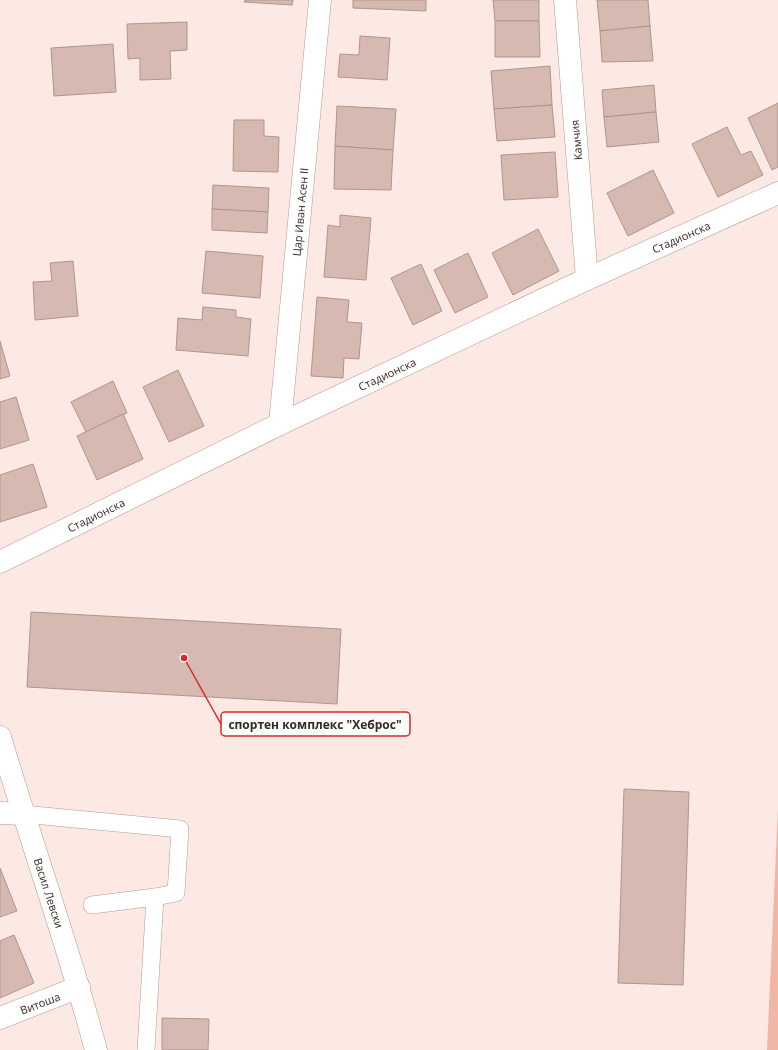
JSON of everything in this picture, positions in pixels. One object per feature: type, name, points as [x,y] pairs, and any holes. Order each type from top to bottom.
[{"type":"street","name":"Цар Иван Асен II","points":[[280,424],[320,0]]},
{"type":"street","name":"Камчия","points":[[565,0],[587,279]]},
{"type":"street","name":"Стадионска","points":[[0,562],[280,424],[587,279],[778,194]]},
{"type":"street","name":"Васил Левски","points":[[0,737],[23,814],[79,987],[96,1050]]},
{"type":"street","points":[[0,813],[23,814]]},
{"type":"street","name":"Витоша","points":[[0,1018],[79,987]]},
{"type":"lane","points":[[23,814],[180,829],[176,893],[92,905]]},
{"type":"lane","points":[[146,1050],[155,897]]},
{"type":"shaded area","points":[[778,807],[778,1050],[767,1050]]},
{"type":"building","points":[[245,0],[293,0],[292,5],[244,2]]},
{"type":"building","points":[[353,0],[426,0],[426,11],[353,8]]},
{"type":"building","points":[[493,0],[539,0],[539,21],[495,21]]},
{"type":"building","points":[[597,0],[648,0],[650,26],[600,31]]},
{"type":"building","points":[[495,21],[539,21],[540,57],[495,57]]},
{"type":"building","points":[[187,22],[187,50],[170,51],[171,79],[140,80],[140,58],[128,59],[127,24]]},
{"type":"building","points":[[650,26],[653,61],[602,62],[600,31]]},
{"type":"building","points":[[360,36],[390,38],[387,80],[338,77],[340,54],[359,55]]},
{"type":"building","points":[[113,44],[116,92],[54,96],[51,48]]},
{"type":"building","points":[[550,66],[552,105],[494,109],[491,71]]},
{"type":"building","points":[[654,85],[656,112],[604,117],[602,90]]},
{"type":"building","points":[[778,103],[778,167],[772,170],[748,118]]},
{"type":"building","points":[[552,105],[555,137],[497,141],[494,109]]},
{"type":"building","points":[[337,106],[396,109],[393,150],[335,146]]},
{"type":"building","points":[[656,112],[659,142],[607,147],[604,117]]},
{"type":"building","points":[[234,120],[264,120],[264,136],[279,137],[278,172],[233,171]]},
{"type":"building","points":[[727,127],[741,155],[751,151],[763,175],[718,197],[692,144]]},
{"type":"building","points":[[335,146],[393,150],[391,190],[334,189]]},
{"type":"building","points":[[555,152],[558,197],[504,200],[501,155]]},
{"type":"building","points":[[653,170],[674,213],[628,236],[607,193]]},
{"type":"building","points":[[213,185],[269,188],[268,212],[212,209]]},
{"type":"building","points":[[212,209],[268,212],[267,233],[212,230]]},
{"type":"building","points":[[340,215],[371,218],[366,280],[324,277],[328,225],[340,227]]},
{"type":"building","points":[[538,229],[559,271],[513,295],[492,253]]},
{"type":"building","points":[[206,251],[263,256],[260,298],[202,293]]},
{"type":"building","points":[[468,253],[488,297],[455,313],[434,270]]},
{"type":"building","points":[[73,261],[78,316],[35,320],[33,282],[52,281],[50,263]]},
{"type":"building","points":[[421,264],[442,311],[413,325],[391,278]]},
{"type":"building","points":[[317,297],[349,300],[347,322],[362,323],[359,359],[344,358],[343,378],[311,376]]},
{"type":"building","points":[[203,307],[236,310],[236,317],[251,319],[248,356],[176,350],[178,318],[202,320]]},
{"type":"building","points":[[0,341],[10,376],[0,379]]},
{"type":"building","points":[[178,370],[204,426],[169,442],[143,387]]},
{"type":"building","points":[[113,381],[127,413],[86,432],[71,402]]},
{"type":"building","points":[[16,397],[29,440],[0,449],[0,402]]},
{"type":"building","points":[[123,414],[143,459],[97,480],[77,436]]},
{"type":"building","points":[[33,464],[47,507],[0,522],[0,475]]},
{"type":"building","points":[[31,612],[341,629],[337,704],[27,687]]},
{"type":"building","points":[[624,789],[689,792],[683,985],[618,983]]},
{"type":"building","points":[[0,868],[17,911],[0,917]]},
{"type":"building","points":[[14,935],[34,983],[0,998],[0,941]]},
{"type":"building","points":[[162,1018],[209,1019],[208,1050],[162,1050]]},
{"type":"place","name":"спортен комплекс \"Хеброс\"","points":[[184,658]]}]
